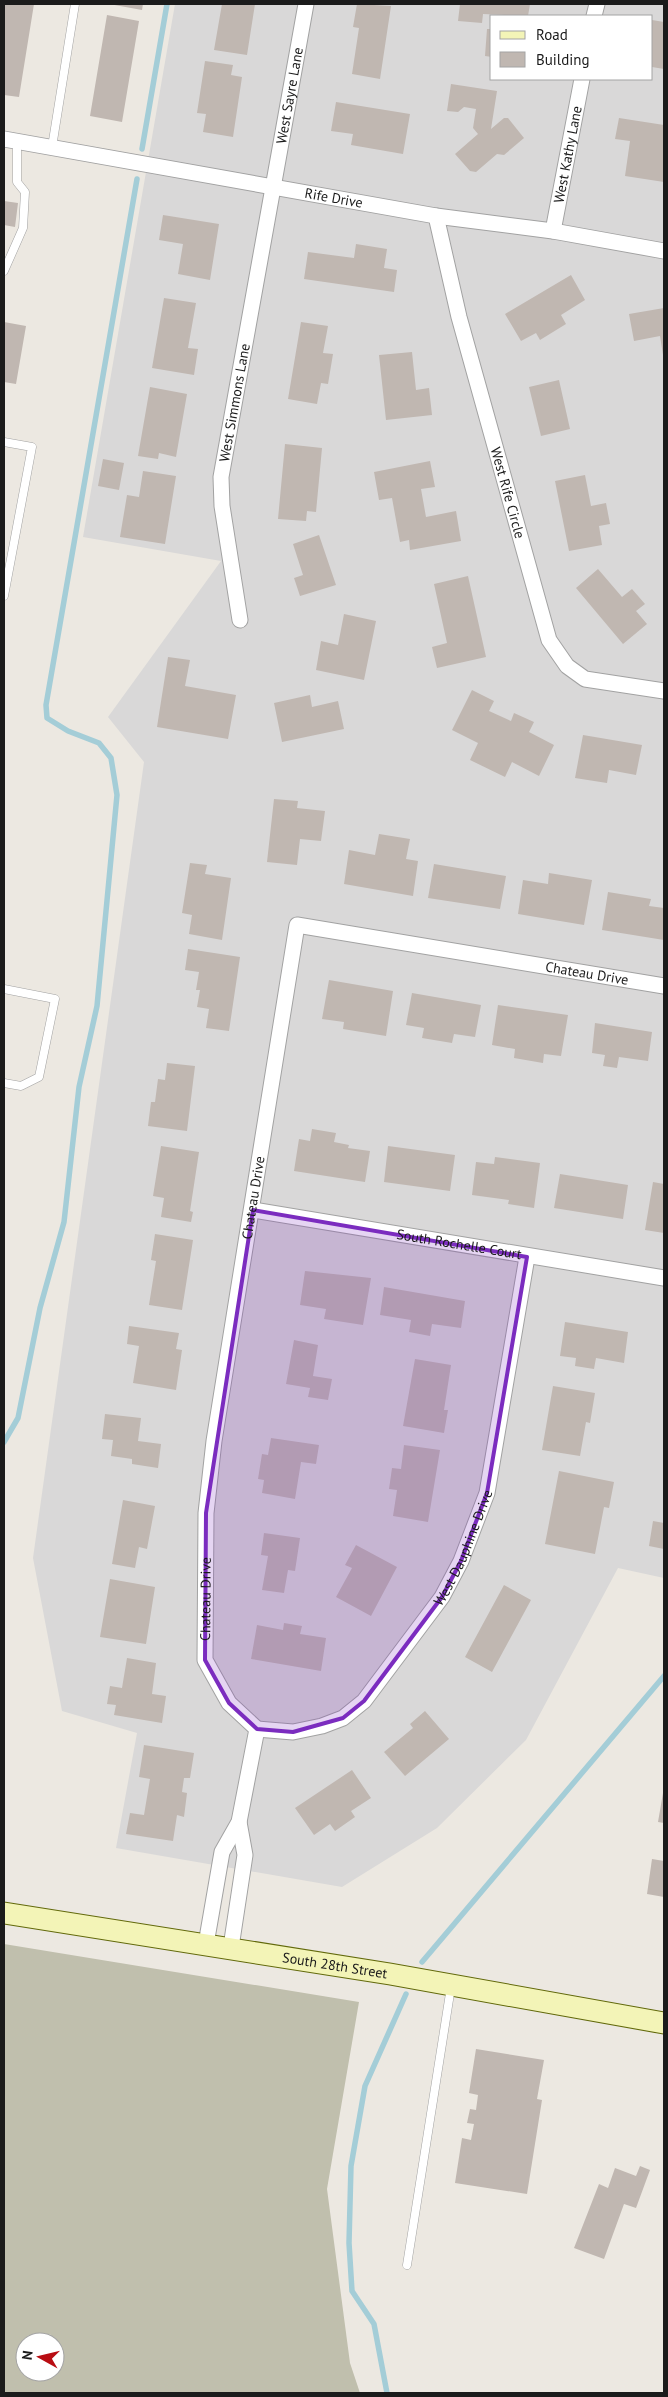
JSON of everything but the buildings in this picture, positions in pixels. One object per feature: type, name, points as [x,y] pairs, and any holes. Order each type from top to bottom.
[{"type":"street","name":"West Sayre Lane","points":[[274,187],[306,4]]},
{"type":"street","name":"West Kathy Lane","points":[[553,231],[582,80]]},
{"type":"street","name":"Rife Drive","points":[[10,140],[436,216],[553,231],[664,251]]},
{"type":"street","name":"West Simmons Lane","points":[[240,620],[222,506],[221,478],[274,187]]},
{"type":"street","name":"West Rife Circle","points":[[436,216],[459,317],[549,640],[567,666],[585,679],[664,691]]},
{"type":"street","name":"Chateau Drive","points":[[257,1729],[229,1702],[205,1660],[204,1576],[206,1512],[214,1441],[253,1210],[297,924],[664,986]]},
{"type":"street","name":"South Rochelle Court","points":[[253,1210],[527,1257],[664,1278]]},
{"type":"street","name":"West Dauphine Drive","points":[[257,1729],[292,1732],[322,1726],[343,1718],[364,1702],[442,1597],[472,1536],[487,1493],[527,1257]]},
{"type":"street","points":[[206,1944],[222,1852],[239,1822],[257,1729]]},
{"type":"street","points":[[231,1947],[244,1855],[239,1822]]},
{"type":"street","name":"South 28th Street","points":[[4,1913],[231,1947],[664,2023]]},
{"type":"lane","points":[[52,148],[76,4]]},
{"type":"lane","points":[[4,271],[23,228],[26,192],[17,182],[10,140]]},
{"type":"lane","points":[[4,442],[32,447],[4,596]]},
{"type":"lane","points":[[4,989],[55,998],[39,1077],[21,1086],[4,1083]]},
{"type":"lane","points":[[407,2265],[451,1985]]},
{"type":"highlighted area","points":[[253,1210],[527,1257],[487,1493],[461,1561],[442,1597],[364,1701],[343,1718],[293,1732],[257,1729],[229,1703],[205,1660],[206,1513]]},
{"type":"shaded area","points":[[175,4],[664,4],[664,1578],[618,1568],[526,1740],[437,1828],[342,1887],[116,1848],[137,1733],[62,1711],[33,1558],[144,762],[108,717],[221,561],[83,537]]},
{"type":"shaded area","points":[[4,1944],[359,2002],[327,2189],[350,2363],[360,2393],[4,2393]]},
{"type":"waterway","points":[[142,149],[167,4]]},
{"type":"waterway","points":[[4,1442],[18,1418],[40,1308],[64,1222],[79,1087],[97,1006],[117,795],[111,758],[99,743],[68,731],[47,718],[46,705],[137,179]]},
{"type":"waterway","points":[[422,1962],[664,1676]]},
{"type":"waterway","points":[[387,2393],[374,2324],[352,2291],[349,2243],[351,2166],[365,2086],[406,1994]]}]
